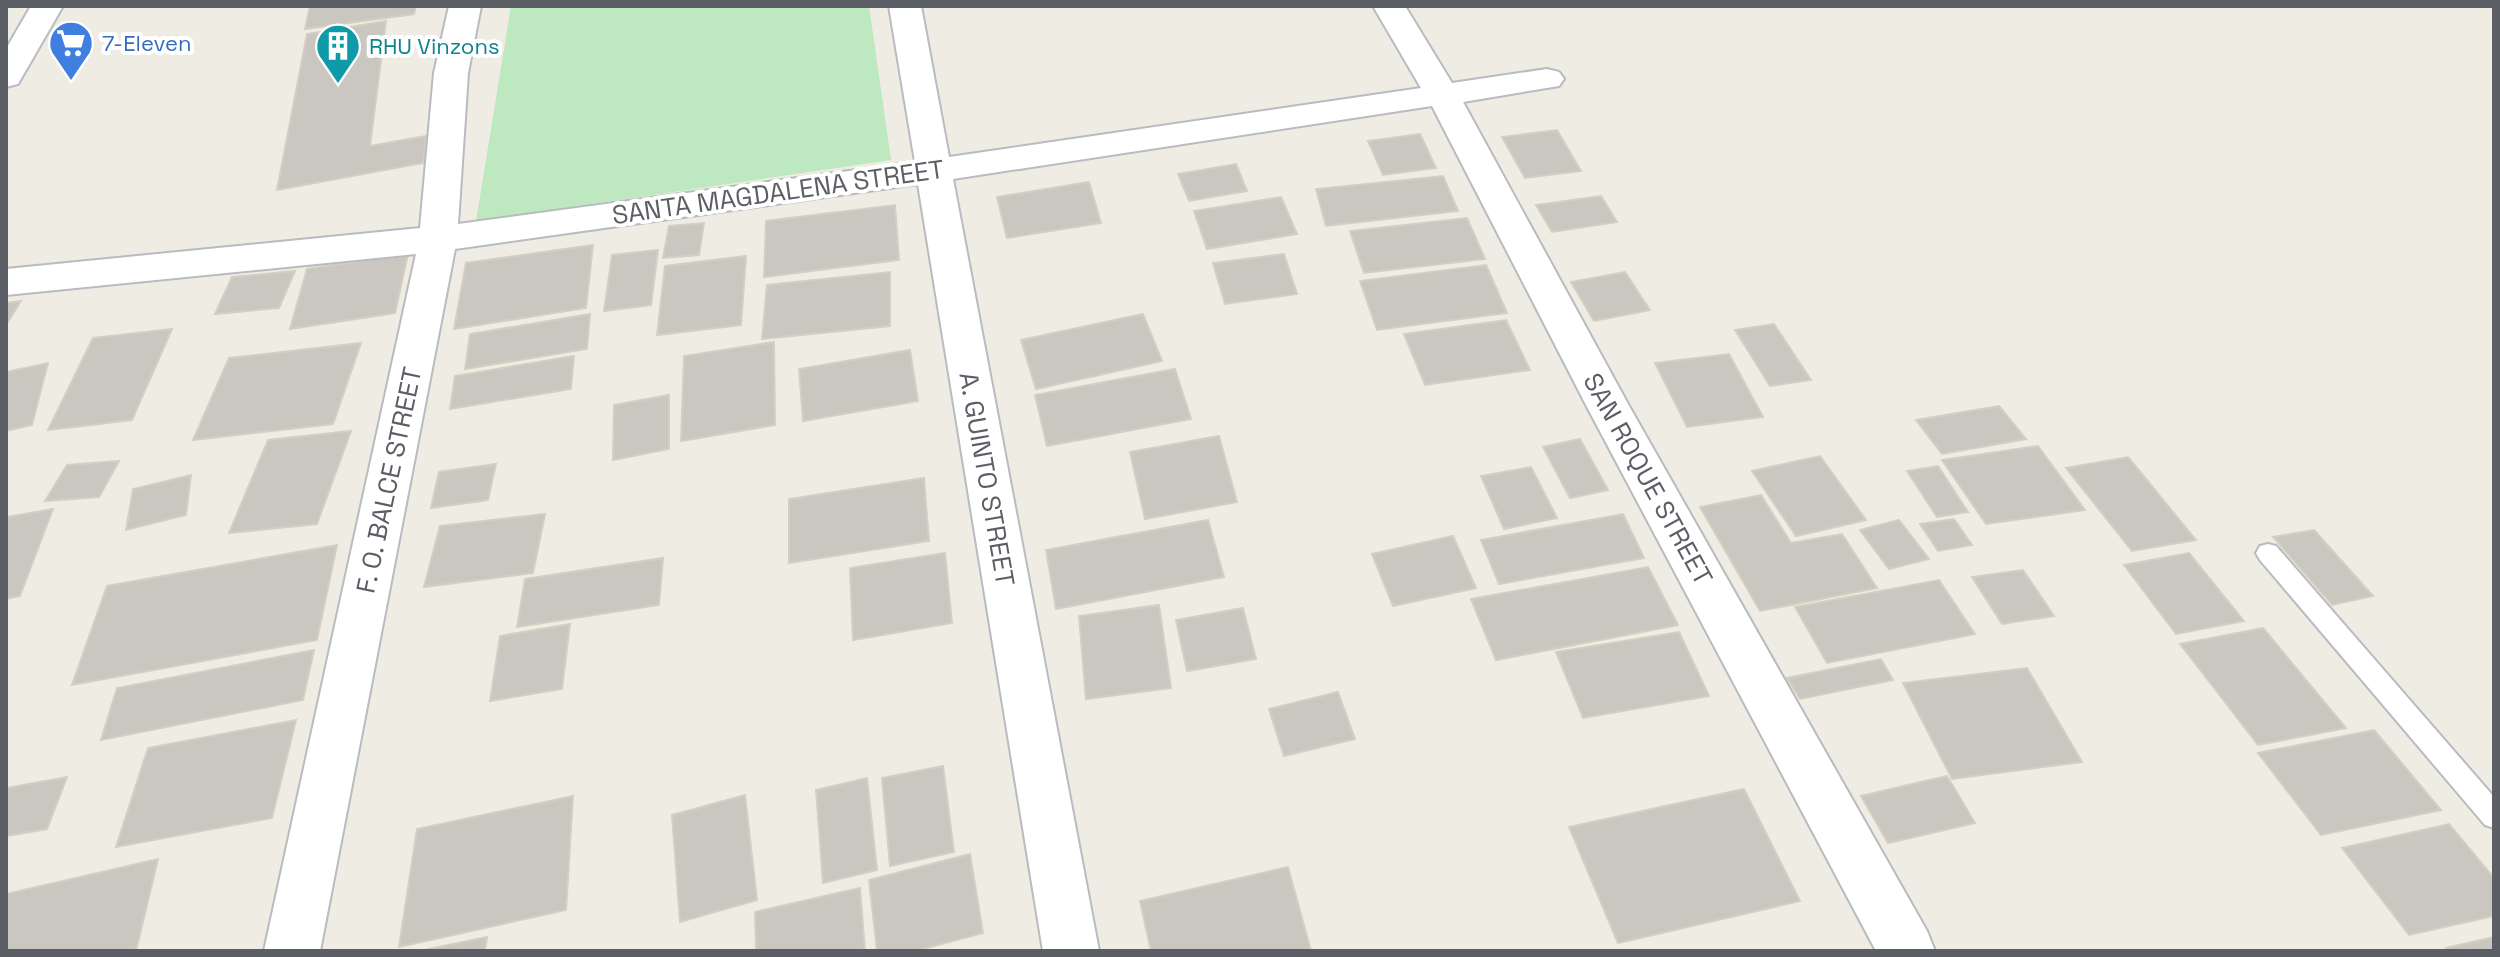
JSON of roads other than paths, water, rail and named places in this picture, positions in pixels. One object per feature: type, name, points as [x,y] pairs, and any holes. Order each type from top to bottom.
[{"type":"street","points":[[6,77],[47,6]]},
{"type":"street","name":"F. O. BALCE STREET","points":[[292,951],[438,239],[451,73],[465,6]]},
{"type":"street","name":"A. GUINTO STREET","points":[[905,6],[1071,951]]},
{"type":"street","name":"SAN ROQUE STREET","points":[[1389,6],[1442,94],[1607,405],[1907,951]]},
{"type":"street","name":"SANTA MAGDALENA STREET","points":[[6,282],[438,239],[933,171],[1547,79]]},
{"type":"lane","points":[[2268,553],[2494,816]]},
{"type":"place","name":"7-Eleven","points":[[71,82]]},
{"type":"place","name":"RHU Vinzons","points":[[338,85]]}]
